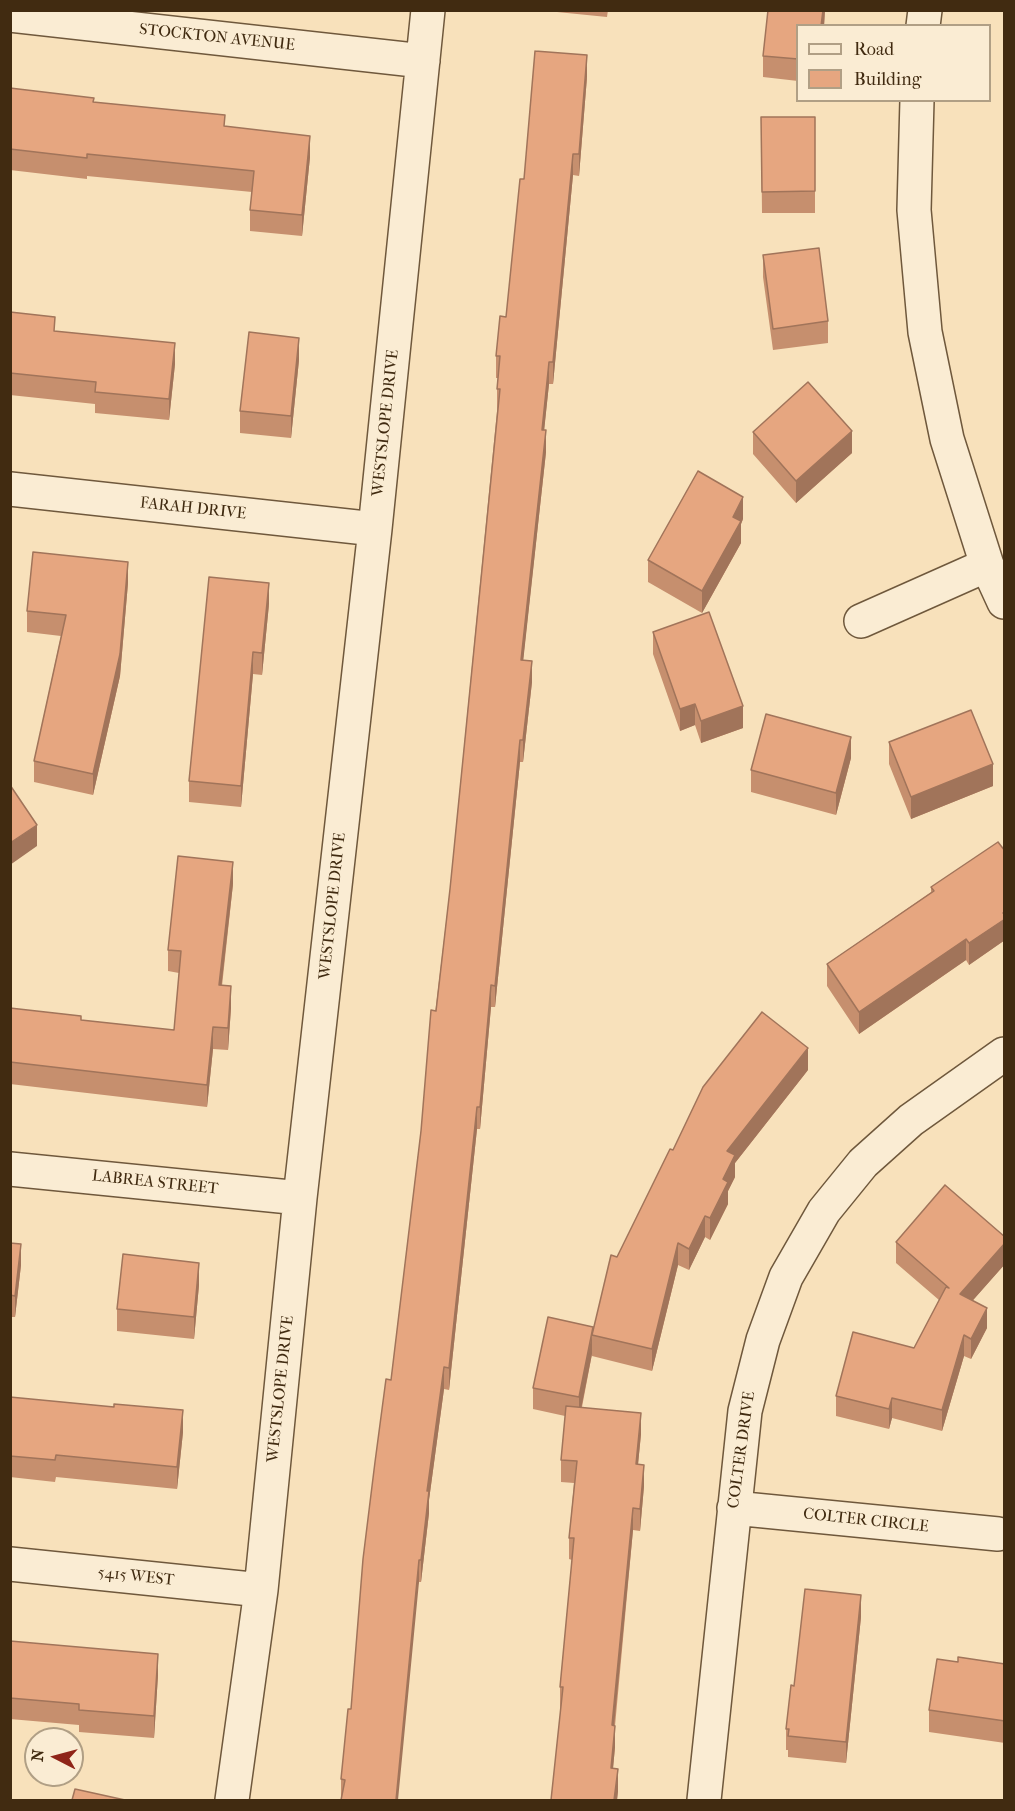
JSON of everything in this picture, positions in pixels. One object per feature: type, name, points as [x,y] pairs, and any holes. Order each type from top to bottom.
[{"type":"street","name":"WESTSLOPE DRIVE","points":[[232,1800],[261,1590],[300,1198],[375,529],[428,10]]},
{"type":"street","name":"STOCKTON AVENUE","points":[[10,15],[423,61]]},
{"type":"street","points":[[917,102],[915,210],[925,332],[947,439],[987,565],[1005,602]]},
{"type":"street","name":"FARAH DRIVE","points":[[10,489],[375,529]]},
{"type":"street","points":[[861,621],[987,565]]},
{"type":"street","name":"COLTER DRIVE","points":[[704,1800],[745,1411],[763,1340],[786,1277],[824,1210],[863,1163],[911,1120],[1005,1054]]},
{"type":"street","name":"LABREA STREET","points":[[10,1169],[300,1198]]},
{"type":"street","name":"COLTER CIRCLE","points":[[734,1508],[998,1533]]},
{"type":"street","name":"5415 WEST","points":[[10,1564],[261,1590]]},
{"type":"building","points":[[768,10],[823,10],[821,24],[796,24],[796,59],[763,56]]},
{"type":"building","points":[[535,51],[587,55],[579,154],[573,154],[553,362],[549,362],[542,430],[546,430],[521,660],[532,661],[523,740],[520,740],[495,986],[491,985],[480,1107],[477,1107],[449,1368],[444,1367],[427,1491],[429,1491],[421,1560],[419,1560],[396,1800],[341,1800],[345,1780],[341,1779],[348,1709],[351,1709],[363,1559],[386,1379],[391,1380],[421,1131],[431,1010],[436,1011],[450,889],[500,389],[497,389],[500,356],[496,356],[500,316],[506,317],[520,179],[524,179]]},
{"type":"building","points":[[10,88],[94,98],[93,102],[225,115],[224,126],[310,136],[302,215],[250,210],[254,171],[87,154],[87,158],[10,149]]},
{"type":"building","points":[[761,117],[815,117],[815,191],[762,192]]},
{"type":"building","points":[[819,248],[828,321],[773,329],[763,255]]},
{"type":"building","points":[[10,312],[55,317],[54,331],[175,343],[169,399],[95,392],[96,382],[10,373]]},
{"type":"building","points":[[249,332],[299,338],[291,416],[240,411]]},
{"type":"building","points":[[808,382],[852,431],[796,481],[753,432]]},
{"type":"building","points":[[698,471],[743,497],[733,517],[741,521],[702,591],[648,560]]},
{"type":"building","points":[[33,552],[128,562],[120,654],[93,774],[34,761],[66,615],[27,611]]},
{"type":"building","points":[[209,577],[269,583],[262,653],[253,652],[241,786],[189,781]]},
{"type":"building","points":[[709,612],[743,706],[701,721],[695,704],[680,709],[653,632]]},
{"type":"building","points":[[971,710],[993,764],[911,797],[889,742]]},
{"type":"building","points":[[766,714],[851,737],[836,793],[751,770]]},
{"type":"building","points":[[10,785],[37,825],[10,843]]},
{"type":"building","points":[[998,842],[1005,851],[1005,912],[1003,913],[1005,919],[969,943],[966,939],[859,1012],[827,964],[934,891],[931,887]]},
{"type":"building","points":[[178,856],[233,862],[219,985],[231,986],[228,1028],[213,1027],[207,1085],[10,1062],[10,1008],[81,1016],[81,1020],[174,1030],[181,951],[168,950]]},
{"type":"building","points":[[762,1012],[808,1048],[727,1151],[735,1155],[723,1179],[728,1182],[710,1218],[705,1216],[689,1249],[678,1243],[652,1349],[592,1335],[611,1255],[617,1257],[703,1087]]},
{"type":"building","points":[[945,1185],[1005,1237],[1005,1243],[960,1294],[987,1308],[971,1339],[964,1335],[942,1410],[892,1398],[889,1409],[836,1396],[853,1332],[914,1348],[946,1287],[949,1288],[896,1242]]},
{"type":"building","points":[[10,1243],[21,1244],[15,1296],[10,1295]]},
{"type":"building","points":[[123,1254],[199,1263],[194,1317],[117,1309]]},
{"type":"building","points":[[548,1317],[593,1327],[579,1397],[533,1388]]},
{"type":"building","points":[[10,1397],[114,1407],[114,1404],[183,1410],[177,1467],[56,1455],[55,1460],[10,1456]]},
{"type":"building","points":[[566,1406],[641,1413],[636,1464],[644,1465],[640,1509],[633,1508],[612,1725],[615,1726],[611,1768],[618,1769],[614,1800],[551,1800],[563,1687],[560,1687],[574,1538],[569,1538],[577,1461],[561,1460]]},
{"type":"building","points":[[805,1589],[861,1595],[846,1742],[788,1736],[789,1729],[786,1729],[791,1685],[794,1686]]},
{"type":"building","points":[[10,1641],[158,1654],[154,1716],[79,1710],[79,1704],[10,1698]]},
{"type":"building","points":[[958,1657],[1005,1664],[1005,1721],[929,1710],[937,1659],[958,1662]]},
{"type":"building","points":[[75,1789],[125,1800],[72,1800]]}]
